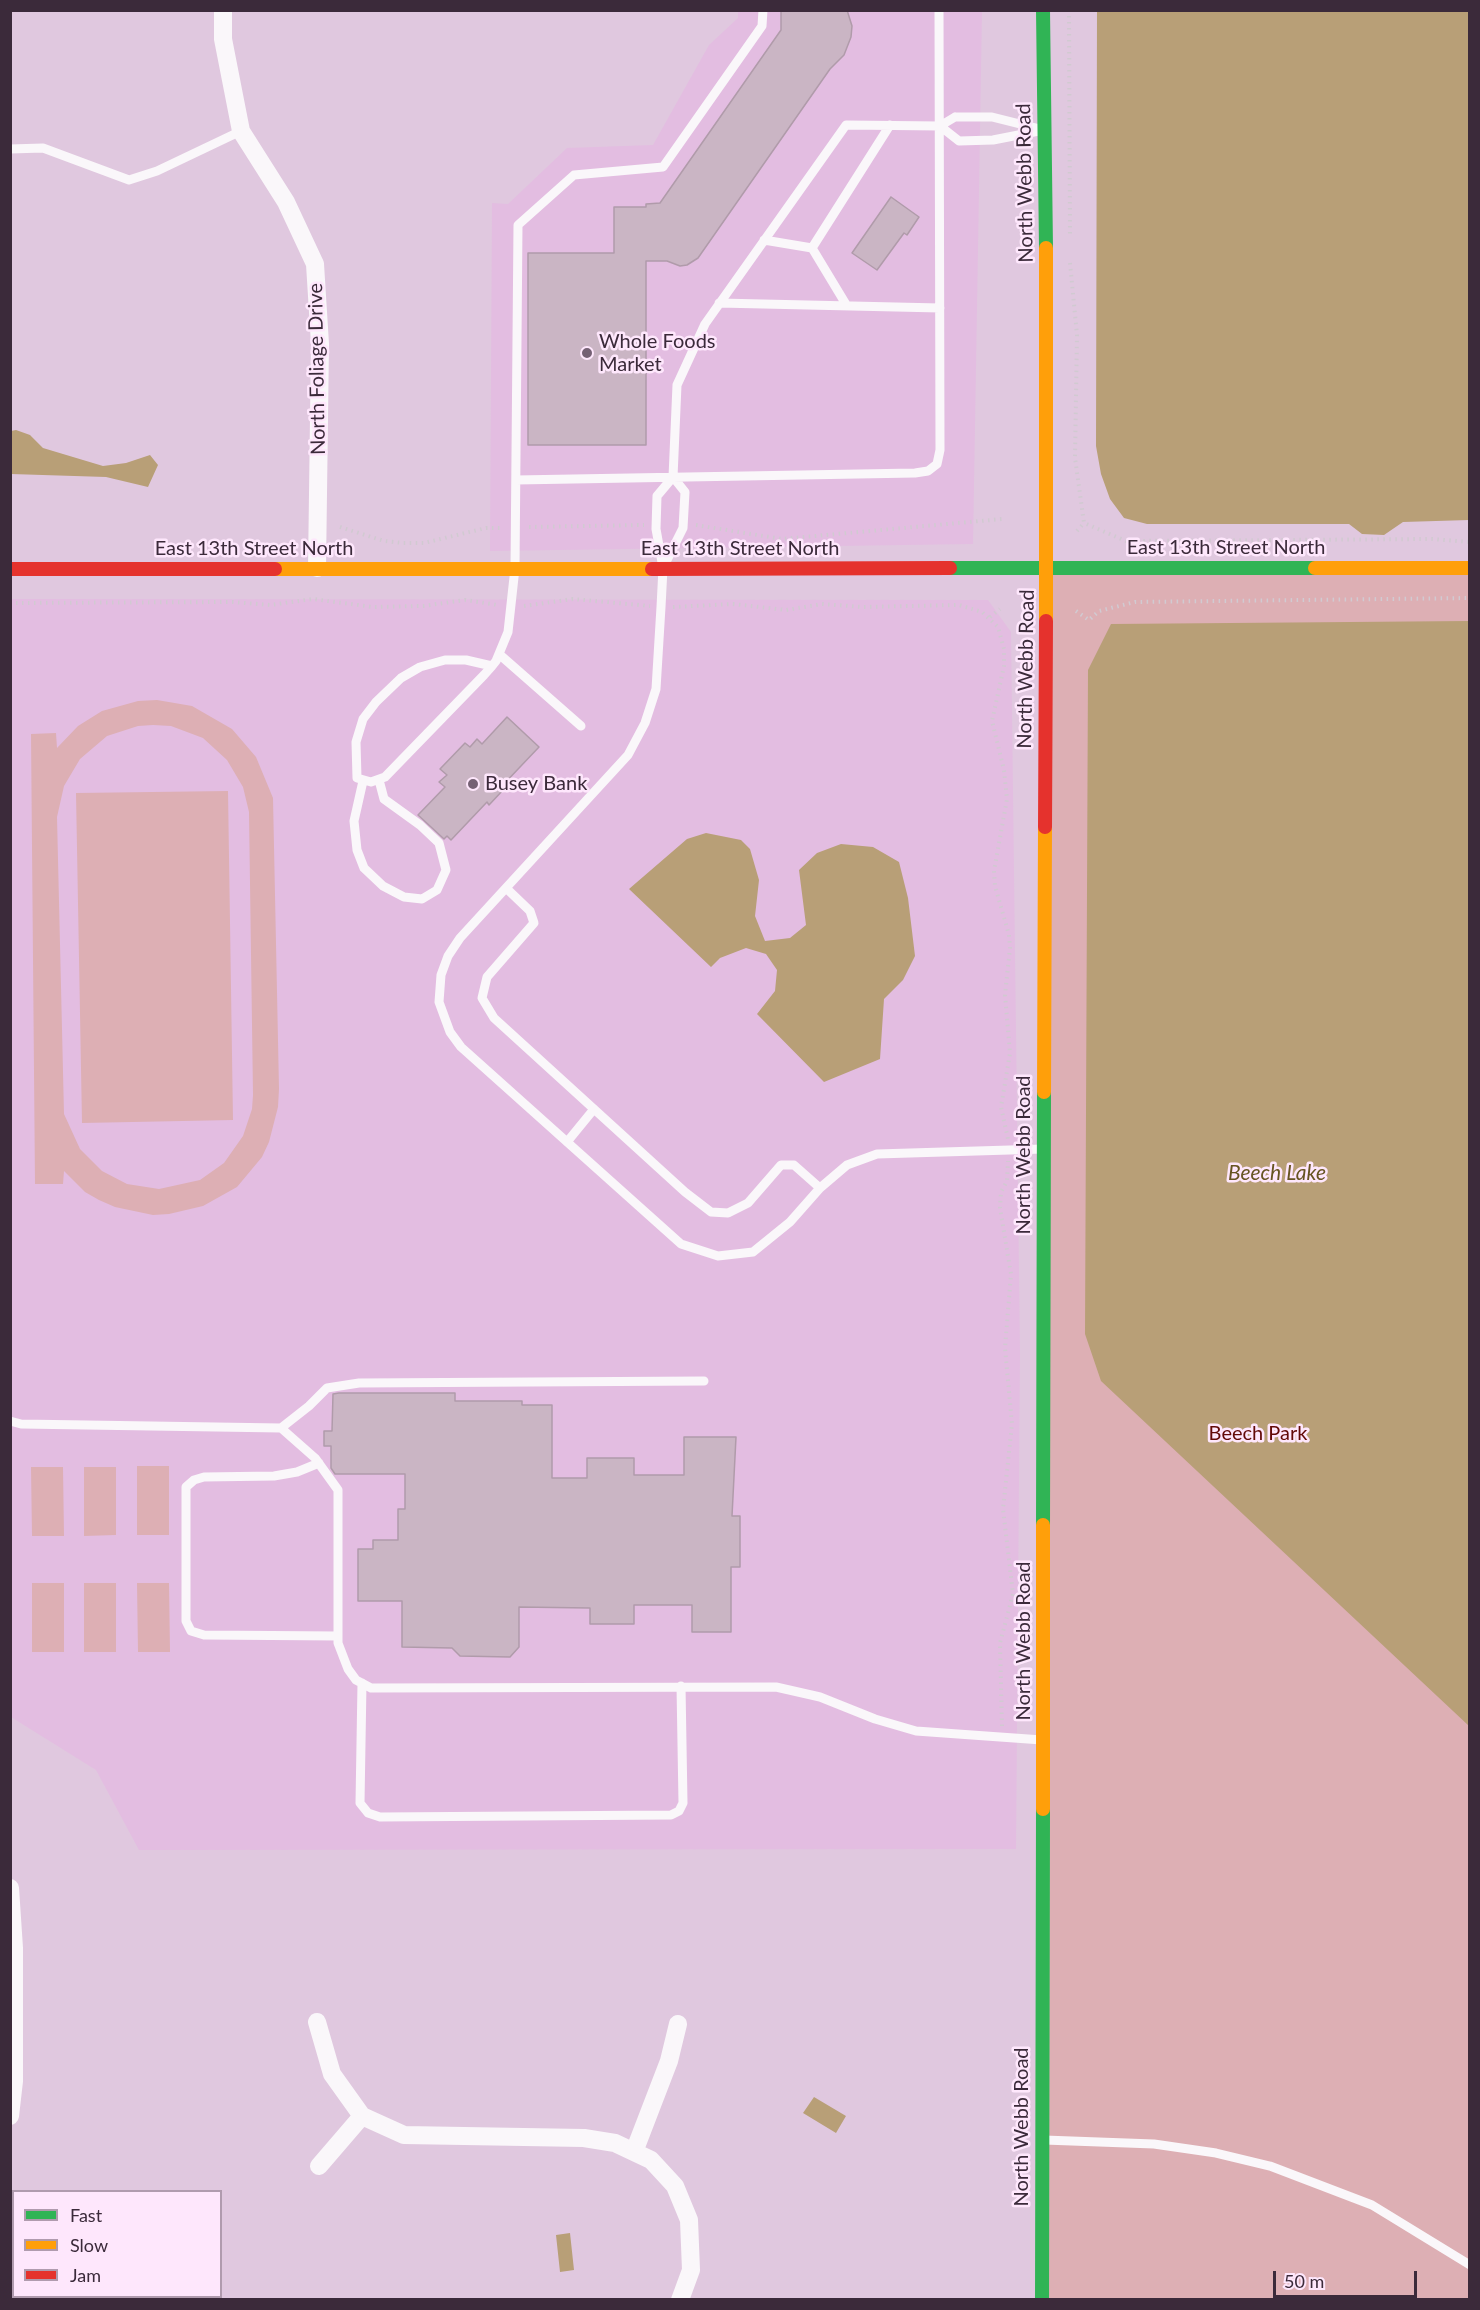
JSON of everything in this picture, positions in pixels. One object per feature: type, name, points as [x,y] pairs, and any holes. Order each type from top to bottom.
[{"type":"main road","name":"North Webb Road","points":[[1042,2300],[1043,1149],[1048,438],[1043,10]]},
{"type":"main road","name":"East 13th Street North","points":[[10,569],[1470,568]]},
{"type":"street","name":"North Foliage Drive","points":[[223,10],[223,39],[241,131],[286,202],[315,264],[320,344],[317,568]]},
{"type":"street","points":[[10,1888],[14,1948],[14,2080],[10,2116]]},
{"type":"street","points":[[317,2022],[332,2073],[362,2116],[404,2135],[584,2138],[615,2143],[651,2160],[675,2186],[689,2220],[691,2270],[680,2300]]},
{"type":"street","points":[[634,2152],[669,2061],[678,2024]]},
{"type":"street","points":[[319,2166],[362,2116]]},
{"type":"lane","points":[[492,666],[466,660],[445,660],[420,667],[389,688],[363,719],[358,731],[357,778],[363,781],[379,780],[392,770],[492,666],[500,654],[511,621],[516,568],[518,225],[574,175],[663,167],[762,26],[763,10]]},
{"type":"lane","points":[[516,480],[928,471],[937,464],[940,450],[939,10]]},
{"type":"lane","points":[[1043,1149],[877,1154],[847,1165],[820,1188],[790,1222],[753,1252],[718,1256],[699,1252],[681,1244],[461,1047],[450,1032],[440,1002],[441,975],[448,956],[506,888],[628,755],[645,723],[656,689],[661,607],[663,568],[656,529],[657,496],[673,477],[677,385],[705,324],[719,303],[846,124],[940,126],[956,117],[992,117],[1044,130]]},
{"type":"lane","points":[[812,248],[890,125]]},
{"type":"lane","points":[[940,126],[959,141],[993,140],[1044,130]]},
{"type":"lane","points":[[10,149],[43,148],[129,180],[157,171],[241,131]]},
{"type":"lane","points":[[764,240],[812,248],[847,306]]},
{"type":"lane","points":[[719,303],[940,308]]},
{"type":"lane","points":[[663,568],[682,528],[685,492],[673,477]]},
{"type":"lane","points":[[500,654],[581,726]]},
{"type":"lane","points":[[363,781],[354,821],[357,850],[364,868],[404,897],[422,899],[437,890],[446,870],[440,843],[384,799],[379,780]]},
{"type":"lane","points":[[506,888],[530,911],[534,923],[487,977],[482,998],[494,1018],[711,1212],[728,1213],[748,1203],[781,1166],[794,1165],[820,1188]]},
{"type":"lane","points":[[567,1142],[594,1109]]},
{"type":"lane","points":[[10,1421],[21,1424],[281,1428],[327,1388],[359,1383],[704,1381]]},
{"type":"lane","points":[[281,1428],[319,1463],[338,1490],[339,1636],[343,1659],[356,1680],[371,1688],[776,1687],[820,1697],[875,1719],[915,1731],[1001,1739],[1043,1740]]},
{"type":"lane","points":[[319,1463],[297,1472],[274,1476],[204,1477],[194,1480],[186,1487],[186,1621],[191,1631],[204,1635],[339,1636]]},
{"type":"lane","points":[[362,1683],[360,1803],[368,1813],[380,1817],[671,1815],[679,1811],[683,1803],[681,1686]]},
{"type":"lane","points":[[1041,2140],[1154,2144],[1216,2152],[1270,2166],[1372,2205],[1470,2265]]},
{"type":"path","points":[[1069,10],[1070,244]]},
{"type":"path","points":[[1069,255],[1077,335],[1075,458],[1084,523],[1077,531]]},
{"type":"path","points":[[1084,523],[1126,541],[1432,539],[1470,542]]},
{"type":"path","points":[[1077,611],[1089,620],[1099,611],[1135,602],[1470,598]]},
{"type":"path","points":[[10,603],[233,602],[270,605],[313,599],[373,607],[423,606],[465,600],[513,606],[573,599],[661,607],[733,604],[786,610],[822,604],[863,607],[959,605],[972,607],[990,617],[998,627],[1004,650],[1002,681],[992,721],[1004,770],[1007,799],[994,871],[995,886],[1010,942],[1005,1007],[1010,1033],[1010,1053],[1001,1107],[1001,1114],[1006,1122],[1009,1149],[1007,1181],[1001,1192],[1000,1208],[1011,1274],[1005,1348],[1012,1424],[1003,1509],[1013,1594],[1000,1643],[999,1666],[1003,1707],[1001,1739]]},
{"type":"path","points":[[990,617],[1000,609]]},
{"type":"shaded area","points":[[738,11],[982,11],[973,544],[490,551],[492,203],[508,204],[567,148],[653,145],[709,45],[738,18]]},
{"type":"shaded area","points":[[10,599],[988,600],[1011,632],[1020,1353],[1016,1849],[139,1850],[96,1770],[11,1717]]},
{"type":"green space","name":"Beech Park","points":[[1046,568],[1469,568],[1469,2299],[1046,2300]]},
{"type":"green space","points":[[157,700],[192,706],[232,729],[256,757],[273,798],[279,1089],[278,1107],[269,1142],[262,1157],[237,1187],[203,1206],[169,1214],[153,1215],[115,1207],[99,1200],[85,1192],[64,1171],[63,1184],[35,1184],[31,734],[56,733],[57,748],[78,726],[102,711],[138,701]],"holes":[[[138,726],[171,726],[203,738],[227,760],[243,787],[249,812],[253,1095],[252,1109],[243,1136],[224,1163],[200,1180],[159,1189],[127,1184],[102,1171],[80,1149],[64,1114],[57,817],[64,786],[80,759],[107,736]]]},
{"type":"green space","points":[[228,791],[233,1120],[82,1123],[76,793]]},
{"type":"green space","points":[[137,1466],[169,1466],[169,1535],[137,1535]]},
{"type":"green space","points":[[31,1467],[63,1467],[64,1536],[32,1536]]},
{"type":"green space","points":[[84,1467],[116,1467],[116,1535],[84,1536]]},
{"type":"green space","points":[[32,1583],[64,1583],[64,1652],[32,1652]]},
{"type":"green space","points":[[84,1583],[116,1583],[116,1652],[84,1652]]},
{"type":"green space","points":[[137,1583],[169,1583],[170,1652],[138,1652]]},
{"type":"water","points":[[1097,11],[1469,11],[1469,520],[1403,522],[1384,535],[1362,534],[1349,524],[1147,524],[1124,518],[1110,499],[1101,474],[1096,446]]},
{"type":"water","points":[[16,430],[30,435],[43,448],[103,466],[126,463],[150,455],[158,465],[148,487],[106,477],[11,474],[11,431]]},
{"type":"water","name":"Beech Lake","points":[[1470,621],[1469,1726],[1101,1381],[1085,1334],[1088,670],[1111,624]]},
{"type":"water","points":[[706,833],[741,840],[750,849],[759,880],[755,916],[765,941],[790,938],[806,925],[799,870],[817,853],[841,844],[873,847],[899,862],[908,898],[915,956],[903,980],[884,999],[880,1059],[824,1082],[757,1014],[775,991],[777,970],[766,954],[746,948],[720,958],[711,967],[629,889],[687,839]]},
{"type":"water","points":[[814,2097],[846,2116],[836,2133],[803,2113]]},
{"type":"water","points":[[570,2233],[574,2270],[560,2272],[556,2235]]},
{"type":"building","points":[[781,10],[847,10],[852,26],[851,37],[844,55],[830,69],[698,258],[687,265],[680,266],[667,261],[646,261],[646,445],[528,445],[528,253],[614,253],[614,207],[646,207],[646,204],[660,203],[781,30]]},
{"type":"building","points":[[891,197],[919,217],[907,235],[904,233],[877,270],[852,253]]},
{"type":"building","name":"Busey Bank","points":[[507,717],[539,747],[501,787],[504,789],[489,805],[487,802],[451,840],[447,836],[444,839],[418,815],[445,787],[439,782],[447,775],[440,769],[465,743],[470,747],[477,739],[482,744]]},
{"type":"building","points":[[455,1393],[455,1401],[522,1401],[522,1405],[552,1405],[552,1478],[587,1478],[587,1458],[634,1458],[634,1475],[684,1475],[684,1437],[736,1437],[732,1516],[740,1516],[740,1567],[731,1567],[731,1632],[692,1632],[692,1605],[634,1605],[634,1624],[590,1624],[590,1608],[519,1607],[519,1647],[510,1657],[460,1656],[452,1648],[402,1647],[402,1601],[358,1601],[358,1549],[373,1549],[373,1540],[398,1540],[398,1509],[405,1509],[405,1474],[335,1474],[331,1468],[331,1446],[324,1446],[324,1431],[332,1431],[333,1394]]},
{"type":"traffic: fast","points":[[1043,10],[1046,248]]},
{"type":"traffic: fast","points":[[950,568],[1315,568]]},
{"type":"traffic: fast","points":[[1043,1525],[1044,1092]]},
{"type":"traffic: fast","points":[[1042,2300],[1043,1809]]},
{"type":"traffic: slow","points":[[1046,248],[1046,621]]},
{"type":"traffic: slow","points":[[1315,568],[1470,568]]},
{"type":"traffic: slow","points":[[275,569],[652,569]]},
{"type":"traffic: slow","points":[[1044,1092],[1045,827]]},
{"type":"traffic: slow","points":[[1043,1525],[1043,1809]]},
{"type":"traffic: jam","points":[[652,569],[950,568]]},
{"type":"traffic: jam","points":[[10,569],[275,569]]},
{"type":"traffic: jam","points":[[1045,827],[1046,621]]},
{"type":"place","name":"Whole Foods Market","points":[[587,353]]},
{"type":"place","name":"Busey Bank","points":[[473,784]]}]
